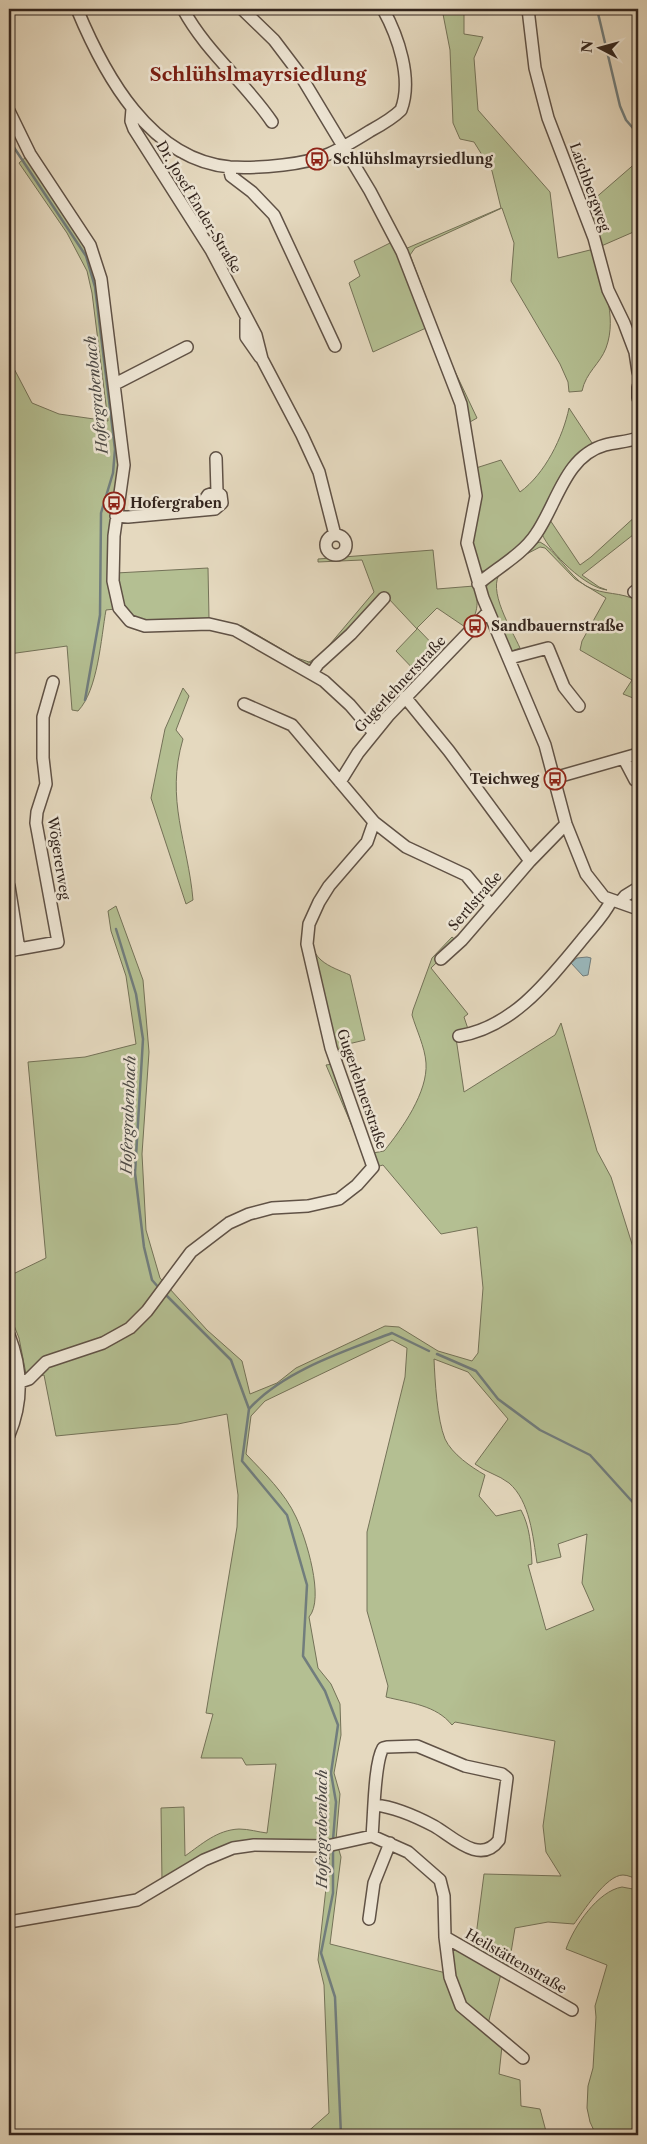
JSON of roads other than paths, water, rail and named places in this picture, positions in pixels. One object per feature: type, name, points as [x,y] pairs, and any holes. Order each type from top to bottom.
[{"type":"street","points":[[77,9],[102,66],[132,109],[143,121],[176,146],[202,160],[229,167],[270,167],[317,159],[344,148],[395,116],[401,110],[405,101],[401,55],[396,36],[383,9]]},
{"type":"street","points":[[183,9],[197,33],[253,96],[272,122]]},
{"type":"street","points":[[242,9],[274,40],[299,73],[370,190],[402,252],[461,404],[476,496],[467,543],[488,612],[510,658],[544,745],[566,824],[586,874],[598,891],[615,902],[638,909]]},
{"type":"street","name":"Laichbergweg","points":[[528,9],[535,68],[548,118],[594,238],[615,310],[624,323],[635,352],[638,372]]},
{"type":"street","name":"Dr. Josef Ender-Straße","points":[[132,109],[131,120],[134,129],[211,250],[246,320],[246,337],[262,359],[302,434],[319,472],[335,535]]},
{"type":"street","points":[[9,111],[30,154],[74,219],[97,262],[115,384],[124,465],[116,516],[113,560],[115,595],[119,608],[130,621],[145,626],[221,625],[235,630],[312,673],[337,692],[374,733]]},
{"type":"street","points":[[229,167],[231,176],[252,192],[274,215],[335,346]]},
{"type":"street","points":[[115,384],[187,347]]},
{"type":"street","points":[[638,387],[638,398]]},
{"type":"street","points":[[478,584],[527,545],[537,534],[554,498],[580,460],[604,445],[638,438]]},
{"type":"street","points":[[116,516],[128,517],[218,507],[222,499],[217,492],[216,458]]},
{"type":"street","points":[[312,673],[318,664],[351,634],[384,598]]},
{"type":"street","name":"Gugerlehnerstraße","points":[[340,782],[354,759],[405,697],[488,612]]},
{"type":"street","points":[[510,658],[548,648],[564,687],[579,706]]},
{"type":"street","name":"Wögererweg","points":[[9,886],[14,950],[58,942],[36,823],[36,812],[46,784],[43,758],[43,717],[53,682]]},
{"type":"street","points":[[405,697],[449,751],[530,860]]},
{"type":"street","points":[[244,704],[292,725],[374,822],[406,847],[466,875],[491,905]]},
{"type":"street","points":[[554,778],[638,754]]},
{"type":"street","points":[[624,759],[630,774],[634,780],[638,780]]},
{"type":"street","name":"Gugerlehnerstraße","points":[[20,1382],[29,1379],[40,1367],[57,1357],[103,1343],[124,1332],[138,1321],[191,1252],[228,1223],[249,1214],[272,1208],[308,1206],[339,1199],[358,1185],[373,1168],[330,1048],[307,938],[310,924],[319,902],[329,886],[367,842],[374,822]]},
{"type":"street","name":"Sertlstraße","points":[[441,959],[462,940],[530,860],[566,824]]},
{"type":"street","points":[[459,1036],[473,1034],[492,1025],[529,1000],[605,912],[615,902],[638,888]]},
{"type":"street","points":[[9,1335],[16,1354],[20,1382],[16,1417],[9,1435]]},
{"type":"street","points":[[9,1922],[137,1900],[204,1860],[238,1847],[254,1845],[332,1845],[372,1836],[375,1805],[380,1757],[383,1748],[417,1746],[465,1766],[502,1774],[507,1778],[499,1840],[492,1847],[486,1849],[462,1846],[433,1826],[387,1807],[375,1805]]},
{"type":"street","name":"Heilstättenstraße","points":[[372,1836],[390,1842],[425,1865],[440,1880],[444,1896],[445,1937],[450,1977],[461,2006],[523,2058]]},
{"type":"street","points":[[369,1919],[374,1883],[390,1842]]},
{"type":"street","name":"Heilstättenstraße","points":[[445,1937],[572,2010]]},
{"type":"water","points":[[577,958],[591,958],[588,975],[583,976],[571,963]]},
{"type":"waterway","points":[[597,9],[620,106],[626,120],[638,134]]},
{"type":"waterway","name":"Hofergrabenbach","points":[[9,140],[86,256],[95,287],[115,449],[113,473],[101,513],[100,615],[85,700]]},
{"type":"waterway","name":"Hofergrabenbach","points":[[116,929],[136,994],[143,1039],[135,1173],[144,1247],[152,1280],[159,1288]]},
{"type":"waterway","name":"Hofergrabenbach","points":[[164,1293],[231,1360],[249,1409],[242,1461],[287,1515],[307,1585],[303,1656],[325,1691],[338,1725],[331,1773],[336,1802],[333,1840]]},
{"type":"waterway","points":[[249,1409],[263,1396],[297,1373],[335,1355],[392,1333],[429,1351]]},
{"type":"waterway","points":[[437,1354],[476,1371],[498,1399],[540,1430],[590,1455],[638,1508]]},
{"type":"waterway","name":"Hofergrabenbach","points":[[333,1848],[333,1893],[321,1953],[335,1997],[341,2135]]},
{"type":"place","name":"Schlühslmayrsiedlung","points":[[317,159]]},
{"type":"place","name":"Hofergraben","points":[[114,503]]},
{"type":"place","name":"Sandbauernstraße","points":[[475,626]]},
{"type":"place","name":"Teichweg","points":[[555,779]]},
{"type":"district","name":"Schlühslmayrsiedlung","points":[[258,74]]}]
